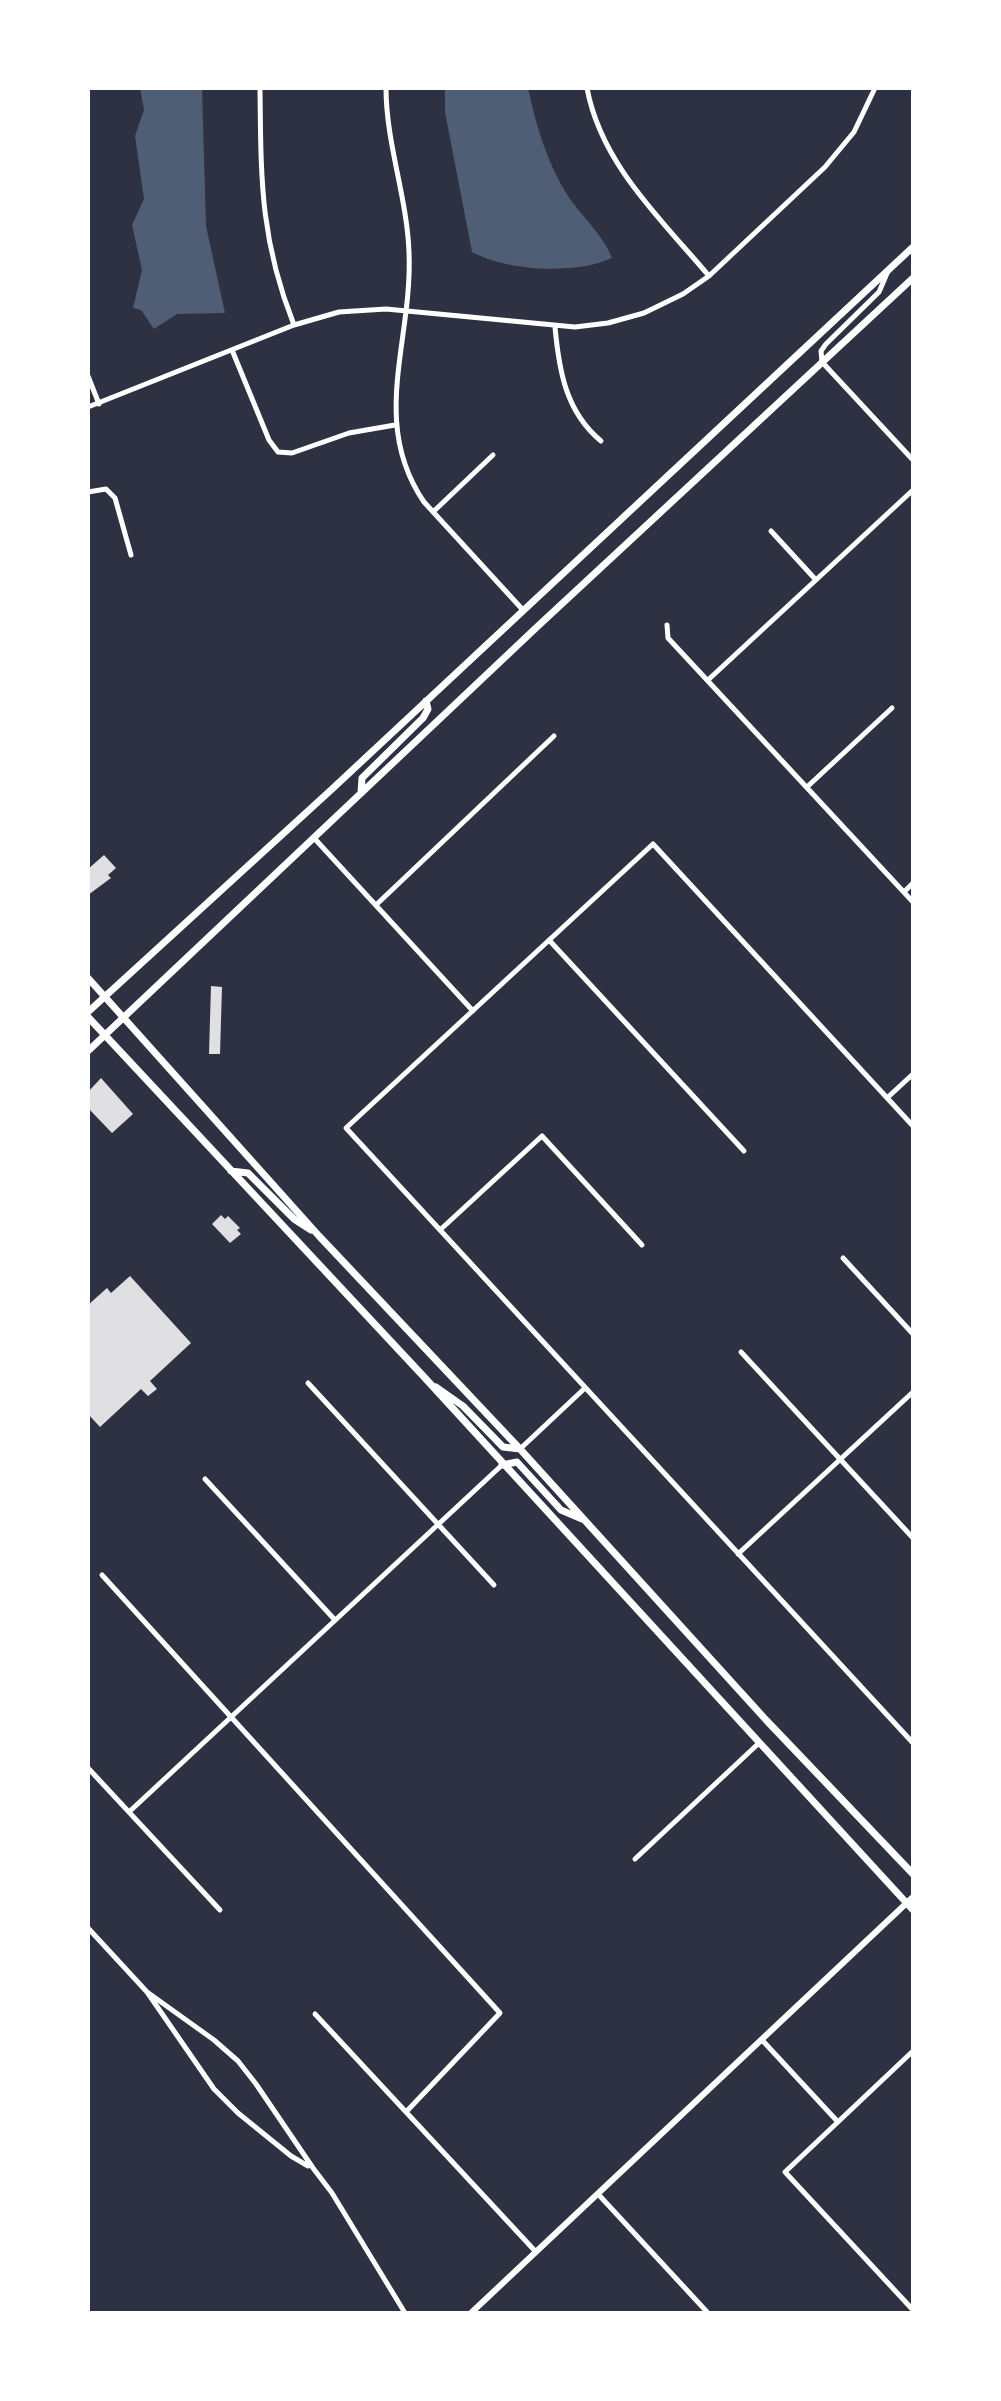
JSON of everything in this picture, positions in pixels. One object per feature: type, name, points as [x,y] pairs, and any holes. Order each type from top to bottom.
[{"type":"main road","points":[[911,1903],[759,1743],[88,1015],[913,247]]},
{"type":"main road","points":[[88,1051],[913,278]]},
{"type":"main road","points":[[361,793],[362,778],[417,725],[428,709],[426,701]]},
{"type":"main road","points":[[88,978],[319,1236],[520,1449],[767,1721],[913,1874]]},
{"type":"main road","points":[[231,1171],[248,1173],[294,1219],[319,1236]]},
{"type":"main road","points":[[425,1378],[463,1406],[503,1447],[520,1449]]},
{"type":"main road","points":[[502,1465],[517,1462],[561,1510],[584,1520]]},
{"type":"street","points":[[260,88],[261,184],[265,225],[273,265],[294,325]]},
{"type":"street","points":[[386,88],[388,120],[409,251],[395,425],[406,471],[413,486],[433,512],[523,610]]},
{"type":"street","points":[[587,88],[595,119],[615,161],[709,276]]},
{"type":"street","points":[[88,407],[294,325],[339,312],[405,310],[555,327],[598,325],[644,313],[683,294],[709,276],[841,150],[865,112],[875,88]]},
{"type":"street","points":[[888,270],[879,292],[826,344],[821,351],[822,362],[913,460]]},
{"type":"street","points":[[555,327],[561,374],[571,403],[587,429],[601,441]]},
{"type":"street","points":[[232,350],[269,440],[278,452],[292,453],[349,433],[395,425]]},
{"type":"street","points":[[88,376],[99,404]]},
{"type":"street","points":[[433,512],[493,455]]},
{"type":"street","points":[[88,492],[106,489],[115,498],[131,555]]},
{"type":"street","points":[[708,680],[913,490]]},
{"type":"street","points":[[771,531],[816,580]]},
{"type":"street","points":[[667,625],[668,638],[913,902]]},
{"type":"street","points":[[807,787],[892,708]]},
{"type":"street","points":[[376,905],[554,736]]},
{"type":"street","points":[[313,838],[473,1011]]},
{"type":"street","points":[[913,1126],[653,844],[346,1128],[913,1743]]},
{"type":"street","points":[[904,892],[913,883]]},
{"type":"street","points":[[549,940],[744,1151]]},
{"type":"street","points":[[887,1098],[913,1074]]},
{"type":"street","points":[[440,1230],[542,1136],[642,1245]]},
{"type":"street","points":[[843,1258],[913,1334]]},
{"type":"street","points":[[741,1352],[913,1538]]},
{"type":"street","points":[[308,1383],[494,1585]]},
{"type":"street","points":[[520,1449],[585,1388]]},
{"type":"street","points":[[738,1554],[913,1392]]},
{"type":"street","points":[[129,1812],[502,1465]]},
{"type":"street","points":[[205,1479],[335,1620]]},
{"type":"street","points":[[102,1575],[500,2013],[406,2112]]},
{"type":"street","points":[[635,1859],[759,1743]]},
{"type":"street","points":[[88,1768],[220,1910]]},
{"type":"street","points":[[471,2313],[911,1903]]},
{"type":"street","points":[[88,1928],[147,1992],[214,2089],[291,2156],[313,2168]]},
{"type":"street","points":[[147,1992],[238,2061],[332,2193],[405,2313]]},
{"type":"street","points":[[315,2014],[536,2252]]},
{"type":"street","points":[[762,2040],[838,2122]]},
{"type":"street","points":[[913,2051],[785,2172],[913,2310]]},
{"type":"street","points":[[598,2194],[708,2313]]},
{"type":"water","points":[[140,88],[202,88],[206,226],[225,313],[177,314],[154,329],[141,310],[133,308],[142,270],[132,225],[144,199],[135,136],[144,110]]},
{"type":"water","points":[[445,88],[528,88],[542,142],[559,181],[612,258],[561,269],[522,267],[472,252],[445,112]]},
{"type":"building","points":[[104,855],[116,868],[108,875],[111,878],[88,895],[88,869]]},
{"type":"building","points":[[211,986],[222,987],[220,1054],[209,1054]]},
{"type":"building","points":[[101,1078],[133,1114],[112,1133],[88,1108],[88,1092]]},
{"type":"building","points":[[221,1215],[225,1219],[228,1216],[240,1228],[237,1230],[241,1234],[230,1243],[212,1224]]},
{"type":"building","points":[[130,1276],[191,1343],[150,1381],[157,1389],[148,1396],[141,1389],[100,1427],[88,1414],[88,1305],[107,1288],[111,1293]]}]
